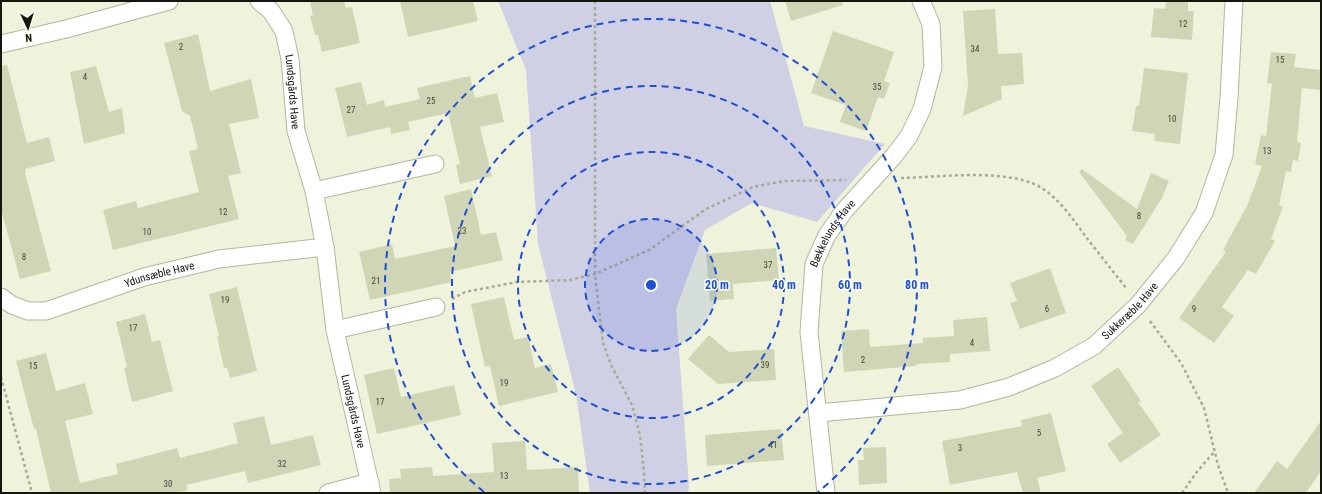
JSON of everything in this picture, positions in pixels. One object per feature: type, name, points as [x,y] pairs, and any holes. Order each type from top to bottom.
[{"type":"street","points":[[1,44],[66,29],[169,1]]},
{"type":"street","name":"Lundsgårds Have","points":[[259,1],[271,11],[284,31],[290,59],[296,131],[314,191],[325,247],[334,330],[371,488]]},
{"type":"street","name":"Bækkelunds Have","points":[[826,493],[809,332],[814,264],[827,235],[844,211],[874,179],[909,136],[922,109],[933,67],[931,24],[922,1]]},
{"type":"street","name":"Sukkeræble Have","points":[[818,413],[960,400],[1009,387],[1055,368],[1094,346],[1138,305],[1176,258],[1204,213],[1224,155],[1229,98],[1234,1]]},
{"type":"street","points":[[314,191],[435,164]]},
{"type":"street","name":"Ydunsæble Have","points":[[1,297],[12,305],[28,311],[46,311],[144,276],[212,260],[325,247]]},
{"type":"street","points":[[334,330],[436,307]]},
{"type":"street","points":[[328,493],[371,488]]},
{"type":"path","points":[[594,1],[595,274],[602,343],[611,365],[632,405],[640,435],[645,493]]},
{"type":"path","points":[[436,307],[465,292],[517,282],[570,280],[595,274],[648,250],[706,209],[753,187],[784,181],[973,176],[1008,177],[1030,183],[1046,192],[1063,206],[1180,363],[1204,408],[1218,465],[1228,493]]},
{"type":"path","points":[[1,377],[32,493]]},
{"type":"path","points":[[1182,493],[1196,473],[1215,452]]},
{"type":"shaded area","points":[[498,1],[770,1],[804,126],[885,144],[817,222],[752,203],[705,230],[676,309],[689,486],[688,493],[590,493],[576,394],[538,244],[526,70]]},
{"type":"building","points":[[310,1],[344,1],[346,8],[352,7],[360,43],[322,52],[318,35],[315,35],[310,16],[313,15]]},
{"type":"building","points":[[400,1],[473,1],[478,21],[408,37]]},
{"type":"building","points":[[785,1],[842,1],[843,5],[791,21]]},
{"type":"building","points":[[1166,1],[1188,1],[1188,11],[1194,11],[1192,40],[1151,37],[1154,8],[1165,9]]},
{"type":"building","points":[[995,9],[998,54],[1022,53],[1024,84],[1001,86],[1002,99],[963,116],[968,86],[963,11]]},
{"type":"building","points":[[833,31],[894,52],[884,81],[890,83],[884,99],[878,97],[866,131],[840,122],[846,105],[811,93]]},
{"type":"building","points":[[198,34],[210,91],[251,79],[259,118],[229,124],[241,173],[228,176],[239,219],[113,250],[103,210],[136,201],[138,208],[199,192],[189,151],[198,149],[190,116],[182,111],[164,43]]},
{"type":"building","points":[[1271,52],[1296,54],[1294,67],[1321,70],[1321,90],[1302,88],[1297,142],[1301,143],[1298,161],[1293,160],[1291,172],[1286,171],[1279,205],[1283,207],[1271,239],[1275,241],[1256,274],[1248,270],[1222,307],[1234,316],[1214,343],[1179,318],[1226,252],[1223,250],[1248,204],[1262,166],[1255,164],[1261,135],[1266,136],[1272,84],[1267,83]]},
{"type":"building","points":[[7,65],[27,143],[49,137],[55,161],[25,169],[51,271],[20,279],[1,209],[1,66]]},
{"type":"building","points":[[96,66],[109,112],[122,108],[125,133],[84,144],[70,72]]},
{"type":"building","points":[[1144,68],[1188,73],[1180,144],[1154,141],[1155,134],[1132,131],[1136,106],[1139,106]]},
{"type":"building","points":[[470,76],[475,98],[497,93],[504,122],[480,127],[492,176],[460,184],[456,165],[460,164],[448,113],[408,122],[410,130],[391,134],[390,127],[347,137],[335,88],[361,82],[367,105],[384,100],[385,107],[420,99],[417,88]]},
{"type":"building","points":[[1082,169],[1137,209],[1151,173],[1169,181],[1162,198],[1133,244],[1125,240],[1127,236],[1079,172]]},
{"type":"building","points":[[471,189],[481,235],[496,232],[503,260],[450,272],[452,282],[370,300],[359,252],[392,244],[395,259],[455,246],[444,196]]},
{"type":"building","points":[[776,248],[779,280],[733,284],[734,299],[710,301],[706,254]]},
{"type":"building","points":[[1050,268],[1066,313],[1020,329],[1010,303],[1017,301],[1010,283]]},
{"type":"building","points":[[237,287],[257,371],[230,378],[227,368],[224,368],[217,337],[219,336],[209,294]]},
{"type":"building","points":[[504,297],[514,340],[528,337],[535,368],[551,364],[558,392],[499,406],[490,366],[485,367],[471,304]]},
{"type":"building","points":[[145,314],[152,342],[160,340],[173,391],[132,402],[124,368],[127,367],[116,322]]},
{"type":"building","points":[[987,317],[990,351],[950,354],[950,362],[916,364],[916,366],[844,372],[841,331],[869,329],[870,347],[923,343],[923,338],[954,336],[953,320]]},
{"type":"building","points":[[709,335],[729,352],[774,349],[776,380],[718,384],[688,359]]},
{"type":"building","points":[[46,353],[56,391],[85,383],[93,414],[65,421],[80,483],[118,474],[116,464],[177,448],[180,458],[238,443],[233,423],[264,416],[271,445],[313,435],[321,465],[248,483],[245,471],[186,485],[188,490],[175,493],[51,493],[36,429],[34,429],[16,361]]},
{"type":"building","points":[[1118,367],[1141,401],[1138,402],[1161,435],[1120,463],[1107,444],[1123,433],[1091,386]]},
{"type":"building","points":[[394,368],[401,397],[454,385],[461,415],[377,434],[364,375]]},
{"type":"building","points":[[1051,413],[1066,471],[1037,478],[1041,493],[1023,493],[1017,472],[950,485],[942,441],[1022,426],[1021,420]]},
{"type":"building","points":[[1321,421],[1321,471],[1306,493],[1254,493],[1277,461],[1287,469]]},
{"type":"building","points":[[781,429],[784,460],[707,466],[705,435]]},
{"type":"building","points":[[525,441],[527,470],[578,467],[579,493],[390,493],[389,479],[401,478],[400,469],[432,467],[433,476],[494,472],[492,443]]},
{"type":"building","points":[[886,447],[887,483],[859,485],[858,460],[864,460],[863,448]]}]
